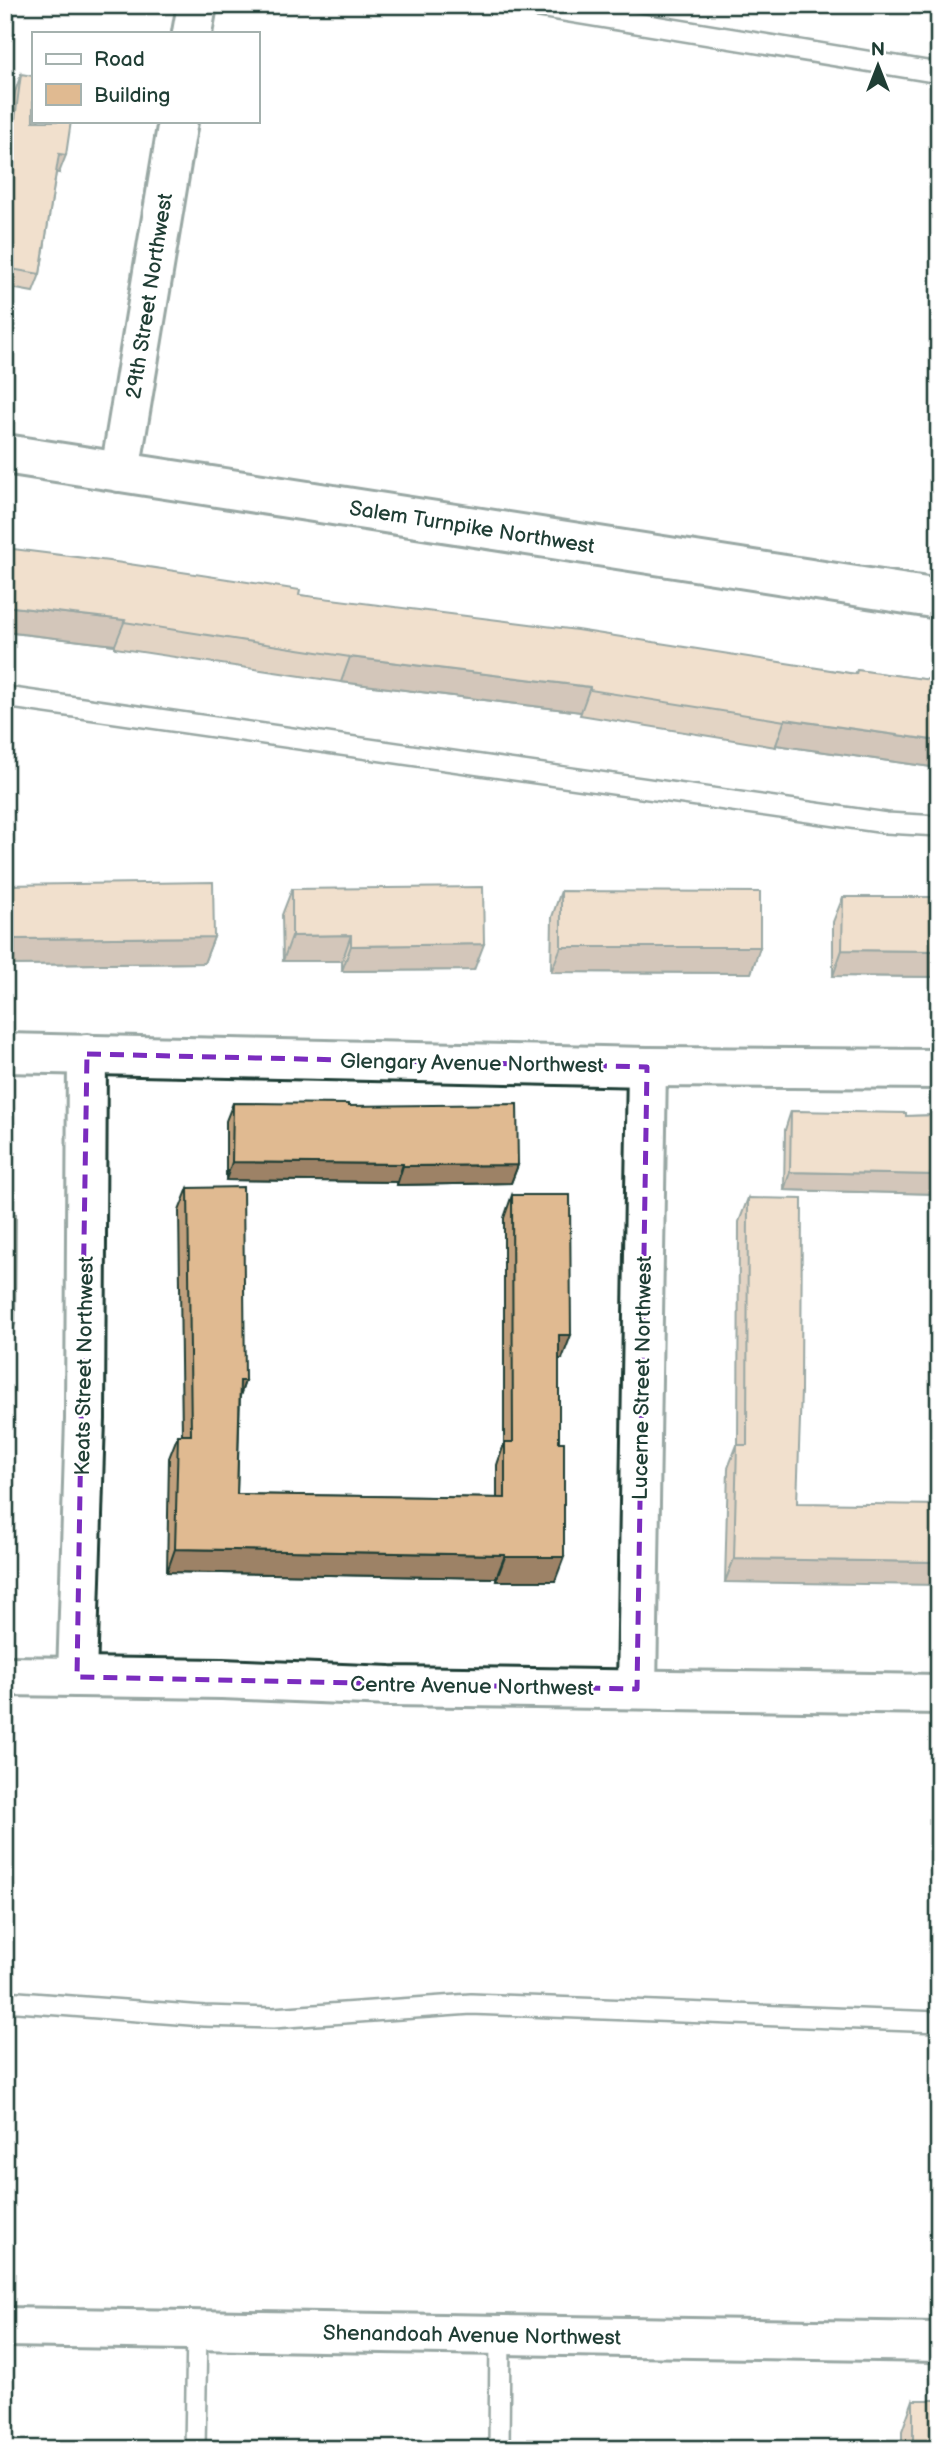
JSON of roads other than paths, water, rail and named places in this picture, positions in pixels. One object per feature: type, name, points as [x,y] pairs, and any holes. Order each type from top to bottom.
[{"type":"street","points":[[192,32],[197,5]]},
{"type":"street","name":"29th Street Northwest","points":[[120,472],[178,122]]},
{"type":"street","name":"Salem Turnpike Northwest","points":[[5,454],[939,600]]},
{"type":"street","name":"Glengary Avenue Northwest","points":[[5,1053],[647,1067],[939,1069]]},
{"type":"street","name":"Keats Street Northwest","points":[[77,1677],[85,1419],[87,1054]]},
{"type":"street","name":"Lucerne Street Northwest","points":[[637,1689],[647,1067]]},
{"type":"street","name":"Centre Avenue Northwest","points":[[5,1676],[222,1678],[390,1686],[939,1695]]},
{"type":"street","name":"Shenandoah Avenue Northwest","points":[[5,2328],[939,2342]]},
{"type":"lane","points":[[527,5],[939,73]]},
{"type":"lane","points":[[5,697],[886,823],[939,826]]},
{"type":"lane","points":[[5,2001],[204,2017],[272,2018],[471,2004],[939,2022]]},
{"type":"lane","points":[[195,2449],[197,2330]]},
{"type":"lane","points":[[499,2449],[500,2335]]}]
